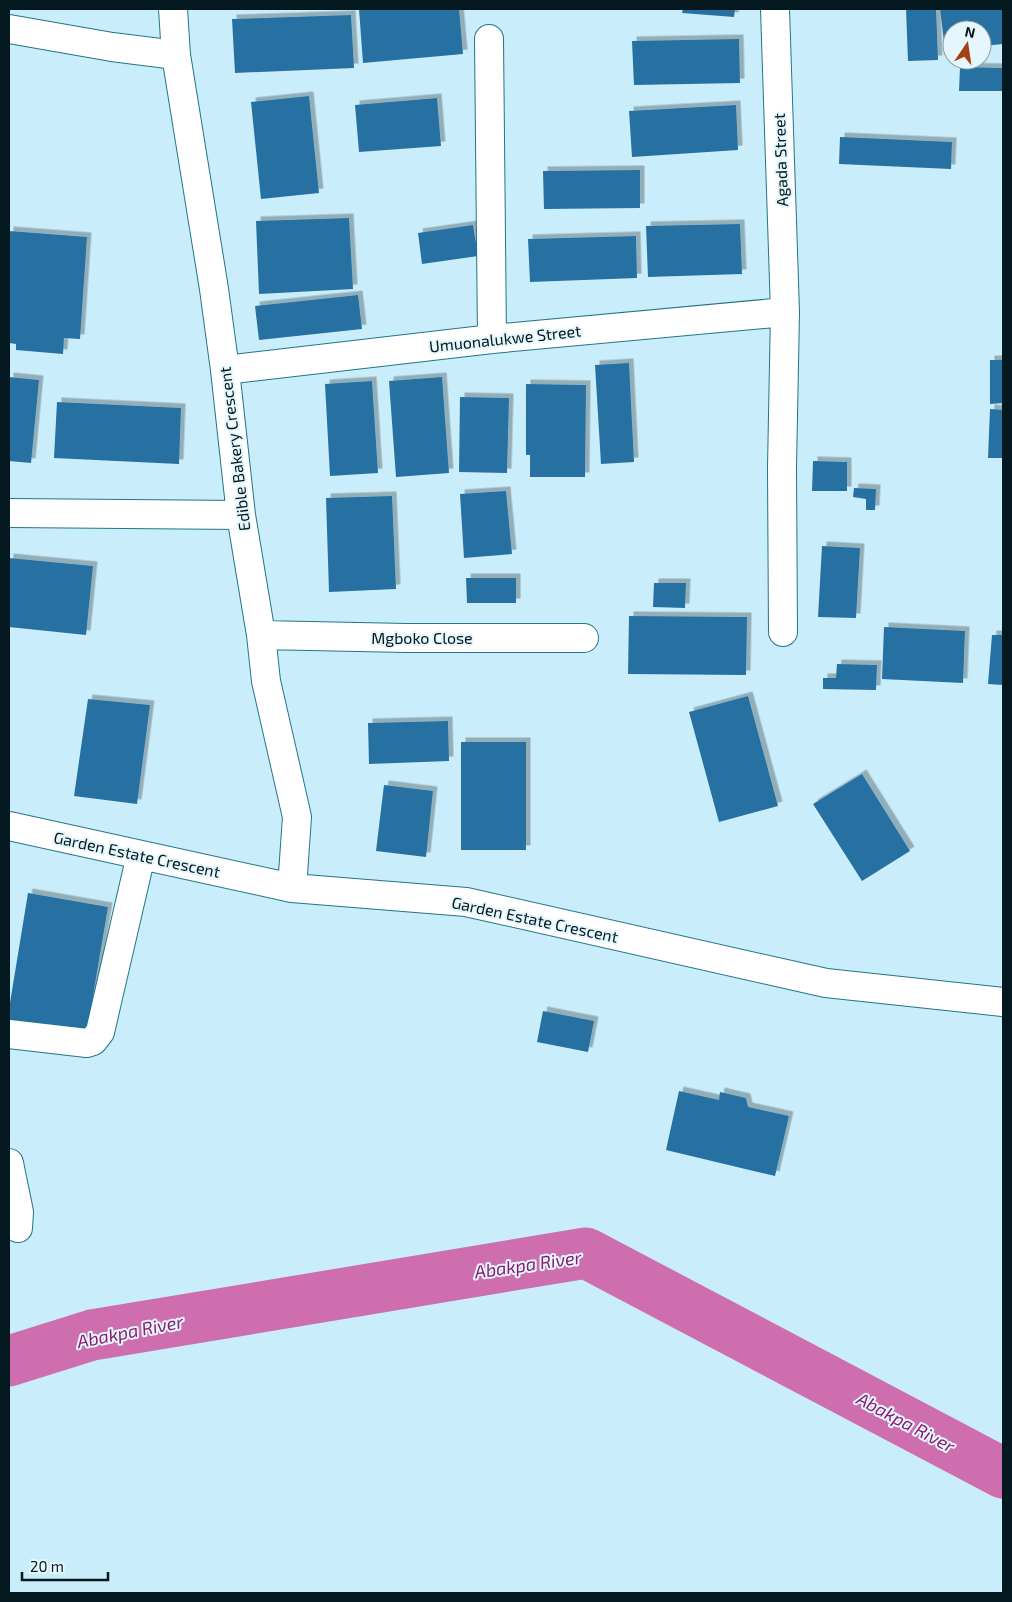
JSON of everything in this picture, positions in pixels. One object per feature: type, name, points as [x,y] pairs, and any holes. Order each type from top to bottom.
[{"type":"street","name":"Edible Bakery Crescent","points":[[173,9],[176,55],[214,289],[241,515],[261,635],[266,680],[297,817],[292,888]]},
{"type":"street","name":"Agada Street","points":[[775,9],[785,312],[782,468],[783,632]]},
{"type":"street","points":[[9,29],[112,47],[176,55]]},
{"type":"street","points":[[489,39],[492,339]]},
{"type":"street","name":"Umuonalukwe Street","points":[[225,370],[492,339],[785,312]]},
{"type":"street","points":[[9,513],[241,515]]},
{"type":"street","name":"Mgboko Close","points":[[261,635],[406,638],[584,638]]},
{"type":"street","name":"Garden Estate Crescent","points":[[9,826],[292,888],[466,902],[826,983],[1003,1002]]},
{"type":"street","points":[[9,1034],[87,1043],[93,1041],[100,1032],[141,855]]},
{"type":"street","points":[[9,1163],[19,1212],[18,1228]]},
{"type":"building","points":[[359,9],[459,9],[463,54],[363,63]]},
{"type":"building","points":[[683,9],[735,9],[734,17],[682,13]]},
{"type":"building","points":[[906,9],[936,9],[938,60],[908,61]]},
{"type":"building","points":[[940,9],[1003,9],[1003,44],[992,45],[992,20],[942,20],[942,25]]},
{"type":"building","points":[[351,15],[354,68],[235,73],[232,19]]},
{"type":"building","points":[[739,39],[740,83],[634,85],[632,41]]},
{"type":"building","points":[[1003,68],[1003,91],[959,91],[960,70]]},
{"type":"building","points":[[309,96],[319,193],[261,199],[251,102]]},
{"type":"building","points":[[437,98],[441,146],[359,152],[355,105]]},
{"type":"building","points":[[736,105],[738,150],[632,157],[629,111]]},
{"type":"building","points":[[840,137],[952,142],[951,169],[839,164]]},
{"type":"building","points":[[640,170],[640,208],[544,209],[543,171]]},
{"type":"building","points":[[349,218],[353,289],[259,294],[256,221]]},
{"type":"building","points":[[740,224],[742,274],[648,277],[646,226]]},
{"type":"building","points":[[473,225],[478,256],[422,264],[418,233]]},
{"type":"building","points":[[9,231],[87,237],[80,339],[64,338],[63,354],[16,350],[16,344],[9,343]]},
{"type":"building","points":[[636,236],[637,278],[530,282],[528,239]]},
{"type":"building","points":[[358,295],[362,329],[259,340],[255,306]]},
{"type":"building","points":[[990,360],[1003,360],[1003,403],[990,404]]},
{"type":"building","points":[[629,363],[634,462],[601,464],[595,365]]},
{"type":"building","points":[[9,377],[39,380],[31,463],[9,461]]},
{"type":"building","points":[[442,377],[449,473],[396,477],[389,381]]},
{"type":"building","points":[[372,381],[378,473],[330,476],[325,384]]},
{"type":"building","points":[[526,384],[586,385],[585,477],[530,477],[530,455],[526,455]]},
{"type":"building","points":[[460,397],[509,398],[507,473],[459,472]]},
{"type":"building","points":[[57,402],[181,408],[179,464],[54,458]]},
{"type":"building","points":[[990,409],[1003,410],[1003,458],[988,458]]},
{"type":"building","points":[[813,461],[847,462],[847,491],[812,491]]},
{"type":"building","points":[[854,488],[876,489],[875,510],[866,510],[866,499],[853,497]]},
{"type":"building","points":[[506,491],[512,554],[464,558],[460,494]]},
{"type":"building","points":[[392,496],[396,589],[329,592],[326,498]]},
{"type":"building","points":[[822,546],[860,548],[856,618],[818,617]]},
{"type":"building","points":[[9,558],[93,566],[86,635],[9,627]]},
{"type":"building","points":[[466,578],[516,578],[516,603],[467,603]]},
{"type":"building","points":[[654,583],[686,583],[685,608],[653,607]]},
{"type":"building","points":[[629,616],[747,617],[746,675],[628,674]]},
{"type":"building","points":[[884,627],[965,631],[963,683],[882,679]]},
{"type":"building","points":[[992,635],[1003,635],[1003,685],[988,684]]},
{"type":"building","points":[[837,664],[877,665],[876,690],[823,689],[823,678],[836,678]]},
{"type":"building","points":[[748,696],[778,806],[719,822],[689,712]]},
{"type":"building","points":[[88,699],[150,705],[137,804],[74,796]]},
{"type":"building","points":[[448,721],[449,761],[369,764],[368,723]]},
{"type":"building","points":[[461,742],[526,742],[526,850],[461,850]]},
{"type":"building","points":[[862,774],[910,851],[862,881],[813,804]]},
{"type":"building","points":[[384,785],[433,791],[426,857],[376,851]]},
{"type":"building","points":[[28,893],[108,907],[86,1037],[9,1024],[9,1009]]},
{"type":"building","points":[[543,1011],[594,1021],[588,1052],[537,1042]]},
{"type":"building","points":[[679,1091],[719,1100],[720,1092],[746,1098],[748,1107],[789,1116],[775,1176],[666,1150]]},
{"type":"waterway","name":"Abakpa River","points":[[9,1361],[92,1335],[586,1253],[1003,1473]]}]
